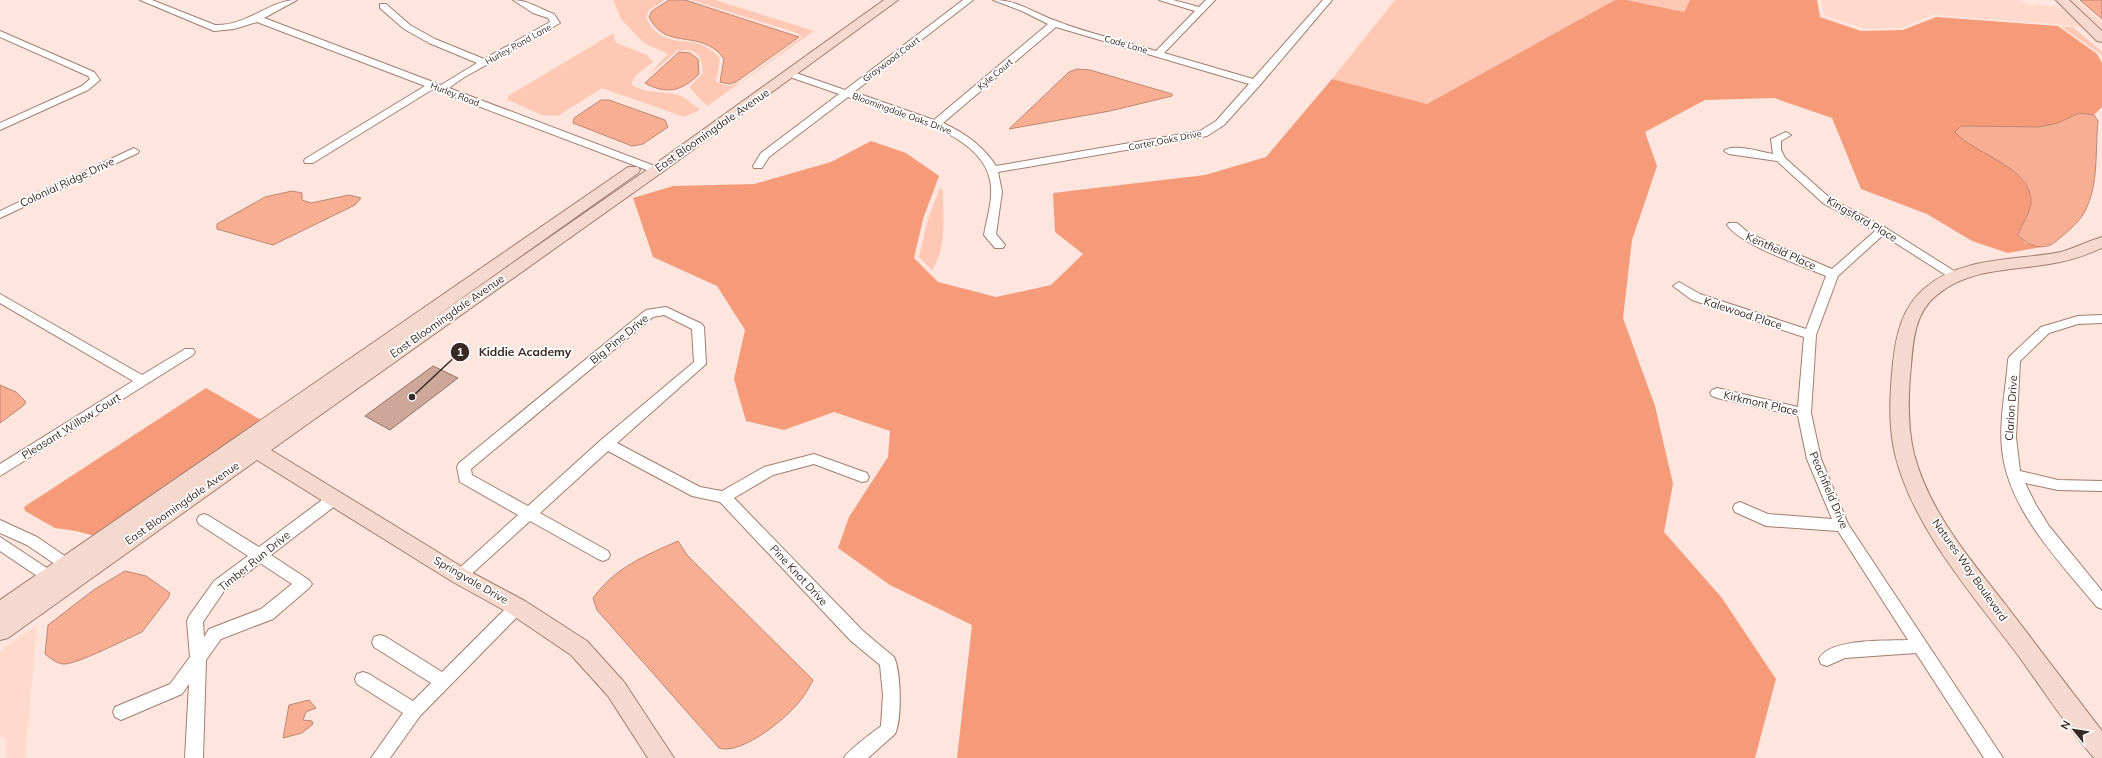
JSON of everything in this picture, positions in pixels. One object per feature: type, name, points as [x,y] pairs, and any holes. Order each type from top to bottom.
[{"type":"main road","name":"East Bloomingdale Avenue","points":[[649,167],[790,74],[874,0]]},
{"type":"main road","name":"East Bloomingdale Avenue","points":[[0,630],[75,570],[249,447],[834,36],[892,0]]},
{"type":"main road","points":[[2062,0],[2102,38]]},
{"type":"main road","name":"Natures Way Boulevard","points":[[2102,242],[2069,256],[1989,266],[1956,276],[1936,287],[1920,301],[1911,314],[1908,323],[1898,406],[1900,430],[1909,469],[1920,495],[1942,534],[2102,750]]},
{"type":"main road","name":"Springvale Drive","points":[[249,447],[335,498],[460,576],[517,607],[579,648],[616,689],[662,758]]},
{"type":"main road","name":"East Bloomingdale Avenue","points":[[0,612],[51,578],[75,570]]},
{"type":"street","points":[[144,0],[214,28],[225,29],[240,25],[293,0]]},
{"type":"street","name":"Hurley Pond Lane","points":[[310,161],[437,87],[555,23],[552,16],[536,11],[517,0]]},
{"type":"street","name":"Graywood Court","points":[[758,166],[765,156],[969,0]]},
{"type":"street","name":"Cade Lane","points":[[997,0],[1025,9],[1054,24],[1257,82]]},
{"type":"street","points":[[1163,0],[1201,10]]},
{"type":"street","points":[[1158,54],[1211,0]]},
{"type":"street","name":"Carter Oaks Drive","points":[[993,170],[1203,134],[1220,123],[1328,0]]},
{"type":"street","points":[[383,6],[408,27],[432,41],[484,62]]},
{"type":"street","name":"Hurley Road","points":[[255,18],[649,167]]},
{"type":"street","name":"Kyle Court","points":[[936,124],[1054,24]]},
{"type":"street","points":[[0,34],[91,74],[95,80],[85,88],[0,127]]},
{"type":"street","name":"Bloomingdale Oaks Drive","points":[[790,74],[936,124],[956,133],[970,142],[993,170],[997,192],[990,235],[999,245]]},
{"type":"street","points":[[1780,159],[1776,150],[1776,139],[1786,135]]},
{"type":"street","name":"Colonial Ridge Drive","points":[[0,215],[134,151]]},
{"type":"street","points":[[1729,151],[1745,152],[1780,159]]},
{"type":"street","name":"Kingsford Place","points":[[1780,159],[1827,201],[1882,230],[1956,276]]},
{"type":"street","name":"Kentfield Place","points":[[1733,225],[1746,237],[1832,274]]},
{"type":"street","name":"Peachfield Drive","points":[[1882,230],[1832,274],[1810,334],[1804,413],[1814,459],[1842,526],[1994,758]]},
{"type":"street","name":"Kalewood Place","points":[[1679,286],[1696,297],[1810,334]]},
{"type":"street","points":[[0,298],[142,381]]},
{"type":"street","name":"Big Pine Drive","points":[[460,576],[529,514],[606,444],[700,364],[698,327],[666,312],[650,313],[464,467],[465,478],[529,514],[603,555]]},
{"type":"street","name":"Clarion Drive","points":[[2102,319],[2078,320],[2045,330],[2014,360],[2009,449],[2015,475],[2027,502],[2040,524],[2102,602]]},
{"type":"street","name":"Pleasant Willow Court","points":[[0,471],[189,352]]},
{"type":"street","name":"Kirkmont Place","points":[[1717,393],[1804,413]]},
{"type":"street","points":[[606,444],[697,492],[724,497],[769,471],[814,459],[862,477]]},
{"type":"street","points":[[2015,475],[2058,485],[2102,486]]},
{"type":"street","name":"Pine Knot Drive","points":[[724,497],[857,636],[888,662],[891,695],[889,729],[871,746],[853,758]]},
{"type":"street","name":"Timber Run Drive","points":[[194,758],[198,660],[194,621],[219,586],[335,498]]},
{"type":"street","points":[[1740,508],[1766,520],[1842,526]]},
{"type":"street","points":[[121,712],[176,689],[215,634],[267,614],[304,584],[204,520]]},
{"type":"street","points":[[0,526],[32,541],[75,570]]},
{"type":"street","points":[[0,543],[51,578]]},
{"type":"street","points":[[380,758],[414,711],[517,607]]},
{"type":"street","points":[[380,642],[443,682]]},
{"type":"street","points":[[1827,659],[1843,652],[1921,646]]},
{"type":"street","points":[[363,679],[414,711]]},
{"type":"shaded area","points":[[613,0],[665,0],[649,10],[646,18],[653,28],[660,35],[668,39],[703,45],[715,53],[720,59],[716,82],[728,86],[739,83],[802,37],[797,33],[691,0],[715,0],[814,31],[707,106],[689,87],[703,73],[699,57],[693,52],[684,50],[677,51],[646,78],[668,54],[644,43],[621,19]]},
{"type":"shaded area","points":[[669,0],[685,0],[799,37],[736,82],[729,84],[720,82],[724,59],[717,51],[704,44],[670,36],[662,32],[655,26],[649,17],[652,11]]},
{"type":"shaded area","points":[[1395,0],[1615,0],[1427,104],[1332,79]]},
{"type":"shaded area","points":[[1615,0],[1627,0],[1684,12],[1690,0],[1817,0],[1820,17],[1861,31],[1903,30],[1936,17],[2058,26],[2097,54],[2102,63],[2102,107],[2094,115],[2079,113],[2058,123],[2039,127],[1962,126],[1963,140],[2006,165],[2025,183],[2030,193],[2031,207],[2018,235],[2026,243],[2041,247],[2008,253],[1972,241],[1927,214],[1861,189],[1832,118],[1774,98],[1705,100],[1645,132],[1657,166],[1632,240],[1623,318],[1655,406],[1673,484],[1664,532],[1722,598],[1776,679],[1755,758],[957,758],[972,625],[890,585],[838,548],[849,517],[888,457],[890,431],[834,412],[784,430],[746,421],[734,379],[745,330],[717,286],[653,257],[633,198],[673,186],[754,184],[831,162],[871,141],[906,153],[939,176],[923,219],[914,258],[938,282],[996,297],[1051,285],[1083,254],[1055,232],[1053,193],[1205,175],[1266,157],[1332,79],[1427,104]]},
{"type":"shaded area","points":[[1627,0],[1690,0],[1684,12]]},
{"type":"shaded area","points":[[1821,0],[2019,0],[2032,6],[2037,4],[2065,9],[2088,29],[2056,24],[1933,15],[1900,28],[1865,29],[1824,15]]},
{"type":"shaded area","points":[[2066,0],[2076,0],[2102,22],[2102,30],[2097,30]]},
{"type":"shaded area","points":[[2080,0],[2102,0],[2102,19]]},
{"type":"shaded area","points":[[2062,27],[2073,27],[2102,52],[2102,55]]},
{"type":"shaded area","points":[[612,34],[615,35],[614,37],[616,43],[647,55],[653,62],[636,75],[631,84],[642,90],[681,96],[699,108],[698,111],[684,117],[602,88],[558,116],[542,115],[508,100],[508,96]]},
{"type":"shaded area","points":[[679,52],[690,53],[698,59],[699,74],[693,80],[680,87],[667,90],[653,87],[645,83]]},
{"type":"shaded area","points":[[1077,69],[1090,70],[1172,94],[1172,96],[1110,111],[1009,129],[1069,72]]},
{"type":"shaded area","points":[[601,100],[609,100],[665,120],[668,127],[643,144],[632,146],[573,123],[574,118]]},
{"type":"shaded area","points":[[2079,113],[2094,115],[2098,121],[2096,167],[2093,190],[2083,215],[2072,228],[2050,245],[2045,247],[2035,246],[2026,242],[2018,235],[2031,206],[2029,191],[2023,180],[2013,171],[1964,140],[1955,132],[1961,126],[2039,127],[2058,123]]},
{"type":"shaded area","points":[[940,187],[943,192],[943,232],[940,252],[932,270],[919,257],[928,219]]},
{"type":"shaded area","points":[[292,191],[302,193],[302,200],[311,203],[349,195],[361,198],[355,205],[273,245],[217,229],[217,224],[265,197]]},
{"type":"shaded area","points":[[0,385],[16,392],[26,402],[23,406],[0,423]]},
{"type":"shaded area","points":[[206,388],[261,420],[95,536],[55,528],[25,511],[24,507]]},
{"type":"shaded area","points":[[678,541],[687,555],[813,680],[803,697],[788,714],[753,740],[740,746],[729,749],[719,748],[597,610],[593,598],[611,578],[621,570]]},
{"type":"shaded area","points":[[125,571],[146,576],[170,593],[168,598],[142,632],[91,656],[71,663],[59,663],[45,654],[48,625],[95,589]]},
{"type":"shaded area","points":[[37,625],[25,758],[7,758],[6,738],[0,737],[0,651]]},
{"type":"shaded area","points":[[309,700],[316,708],[306,712],[303,720],[312,721],[313,724],[302,733],[283,738],[289,705]]},
{"type":"building","points":[[433,366],[458,378],[390,430],[365,416]]},
{"type":"place","name":"Kiddie Academy","points":[[412,397]]}]
